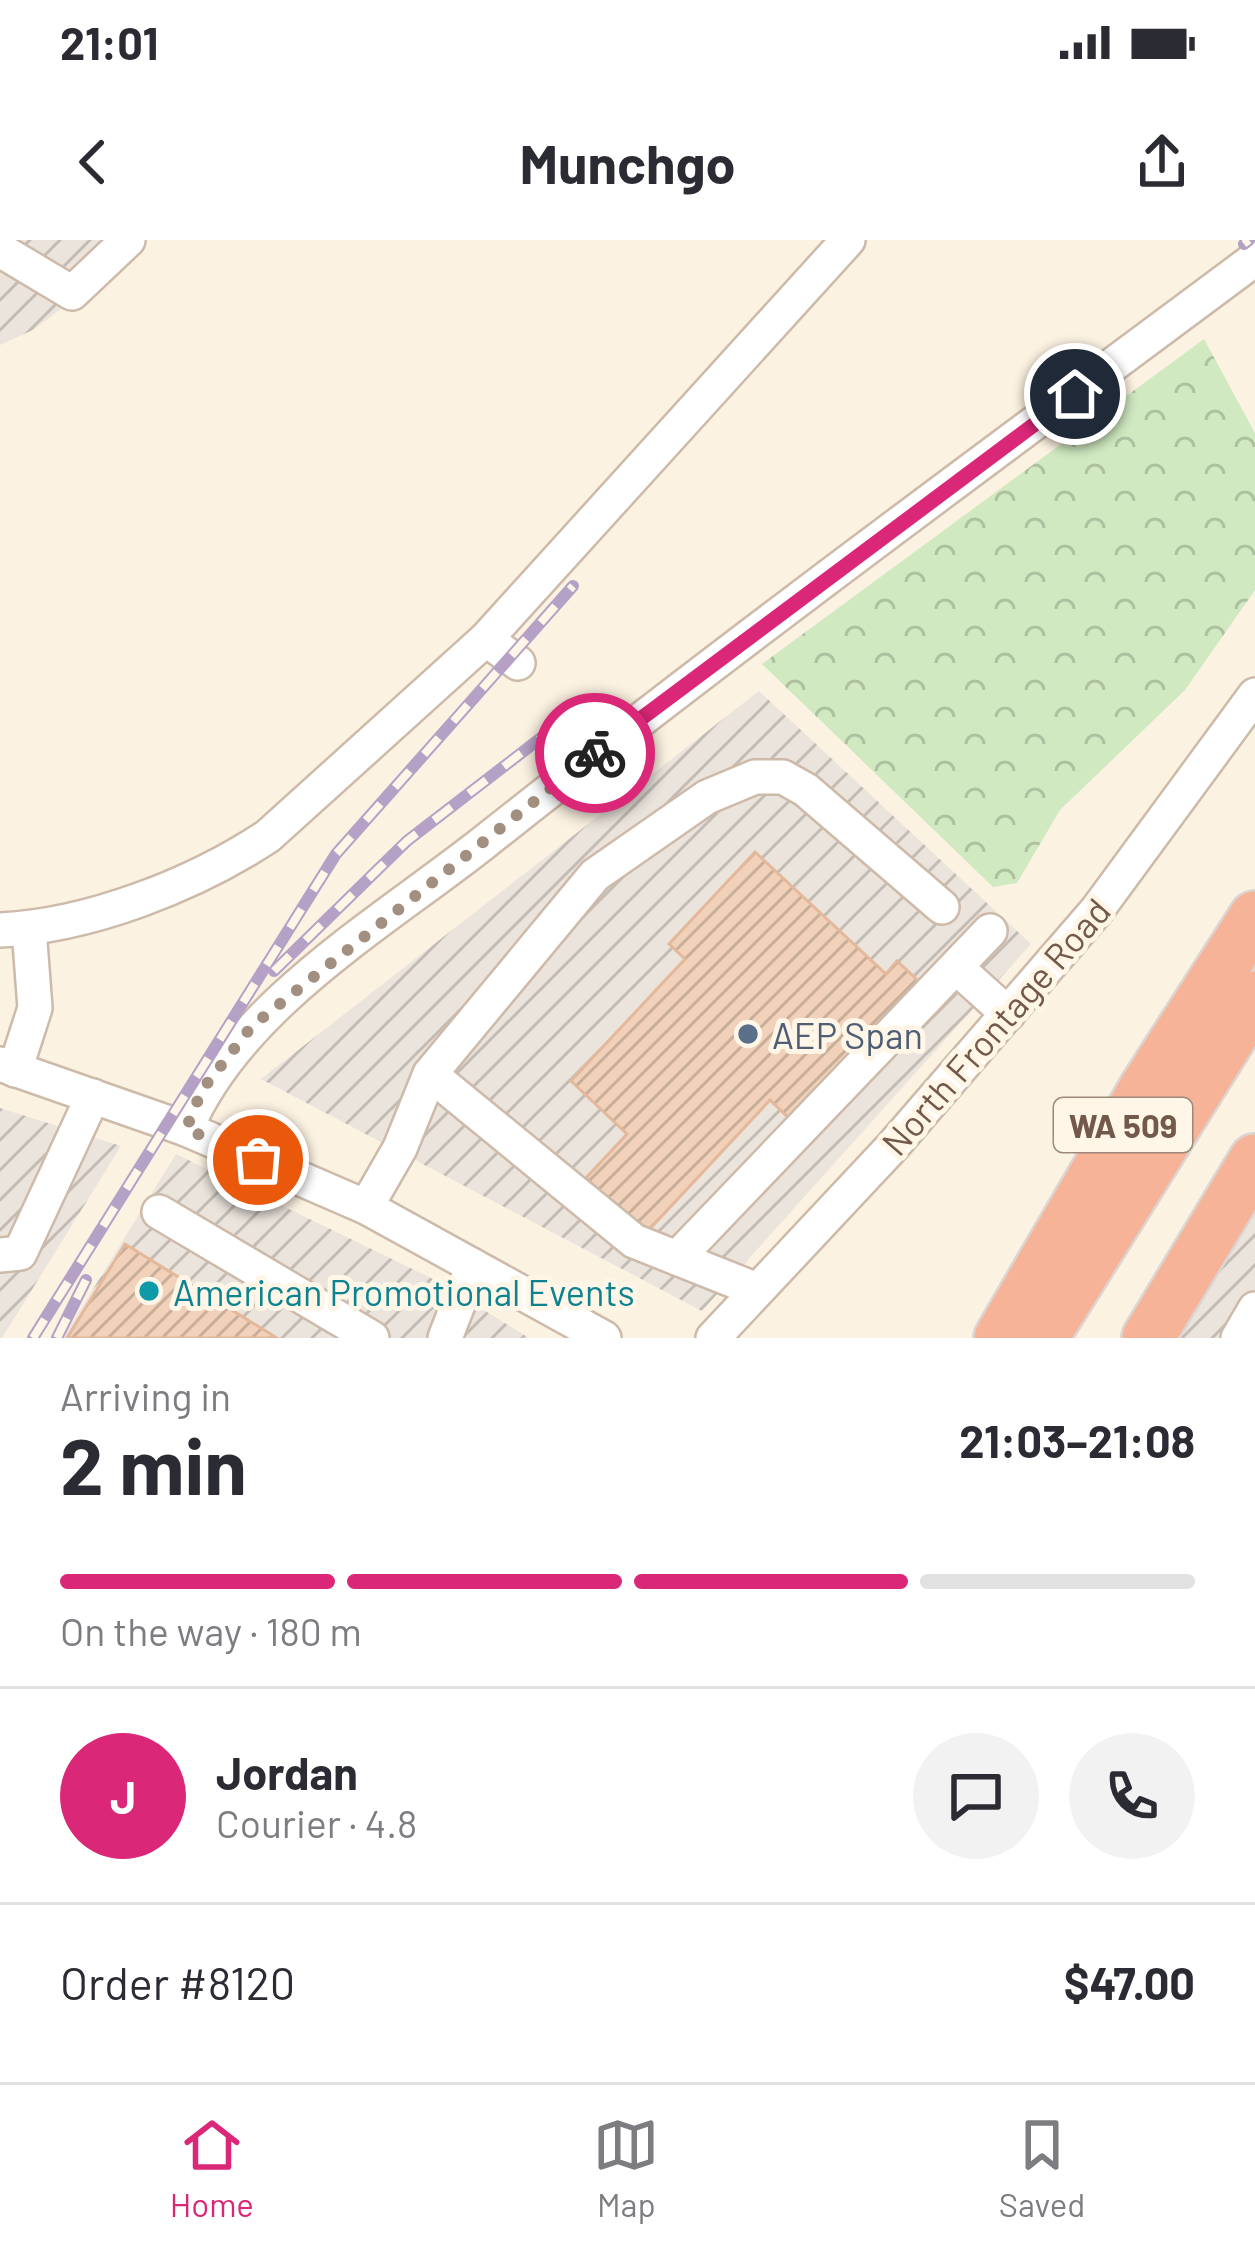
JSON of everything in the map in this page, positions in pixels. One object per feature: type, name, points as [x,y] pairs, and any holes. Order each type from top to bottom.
[{"type":"highway","name":"WA 509","points":[[1000,1338],[1146,1087],[1255,917]]},
{"type":"highway","name":"WA 509","points":[[1042,1338],[1255,997]]},
{"type":"highway","points":[[1104,1232],[1255,1024]]},
{"type":"highway","points":[[1148,1338],[1255,1160]]},
{"type":"street","points":[[0,250],[72,293],[128,240]]},
{"type":"street","points":[[604,1338],[366,1207],[186,1129],[8,1067],[35,1008],[15,929],[148,895],[238,856],[268,836],[485,639],[848,240]]},
{"type":"street","points":[[186,1129],[222,1060],[278,1004],[576,768],[1255,259]]},
{"type":"street","points":[[485,639],[518,662]]},
{"type":"street","name":"North Frontage Road","points":[[713,1338],[1009,1015],[1097,910],[1255,695]]},
{"type":"street","points":[[366,1207],[400,1148],[430,1074],[596,875],[707,796],[755,777],[783,777],[806,790],[942,907]]},
{"type":"street","points":[[677,1258],[990,932]]},
{"type":"street","points":[[957,968],[1009,1015]]},
{"type":"street","points":[[430,1074],[634,1240],[757,1290]]},
{"type":"street","points":[[7,1262],[93,1096]]},
{"type":"street","points":[[159,1212],[372,1338]]},
{"type":"street","points":[[445,1338],[473,1266]]},
{"type":"street","points":[[1238,1338],[1255,1310]]},
{"type":"shaded area","points":[[0,240],[143,240],[120,264],[33,330],[0,345]]},
{"type":"shaded area","points":[[759,691],[1031,944],[702,1311],[261,1079]]},
{"type":"shaded area","points":[[0,1108],[121,1146],[2,1338],[0,1338]]},
{"type":"shaded area","points":[[176,1154],[435,1280],[529,1338],[63,1338]]},
{"type":"shaded area","points":[[1255,1214],[1255,1338],[1180,1338]]},
{"type":"green space","points":[[1204,339],[1255,433],[1255,590],[1185,690],[1060,810],[1017,883],[993,887],[762,664]]},
{"type":"building","name":"AEP Span","points":[[755,852],[886,974],[897,961],[926,988],[797,1126],[770,1100],[645,1234],[586,1178],[627,1134],[571,1081],[685,959],[669,944]]},
{"type":"building","name":"American Promotional Events","points":[[125,1244],[277,1338],[67,1338]]},
{"type":"railway","points":[[1244,244],[1249,240]]},
{"type":"railway","points":[[33,1338],[336,854],[573,586]]},
{"type":"railway","points":[[274,971],[407,841],[559,724]]},
{"type":"railway","points":[[57,1338],[86,1280]]},
{"type":"way so far","points":[[258,1160],[186,1129],[202,1090],[222,1060],[278,1004],[595,753]]},
{"type":"place","name":"AEP Span","points":[[748,1034]]},
{"type":"place","name":"American Promotional Events","points":[[149,1291]]},
{"type":"route","points":[[595,753],[1075,394]]}]
